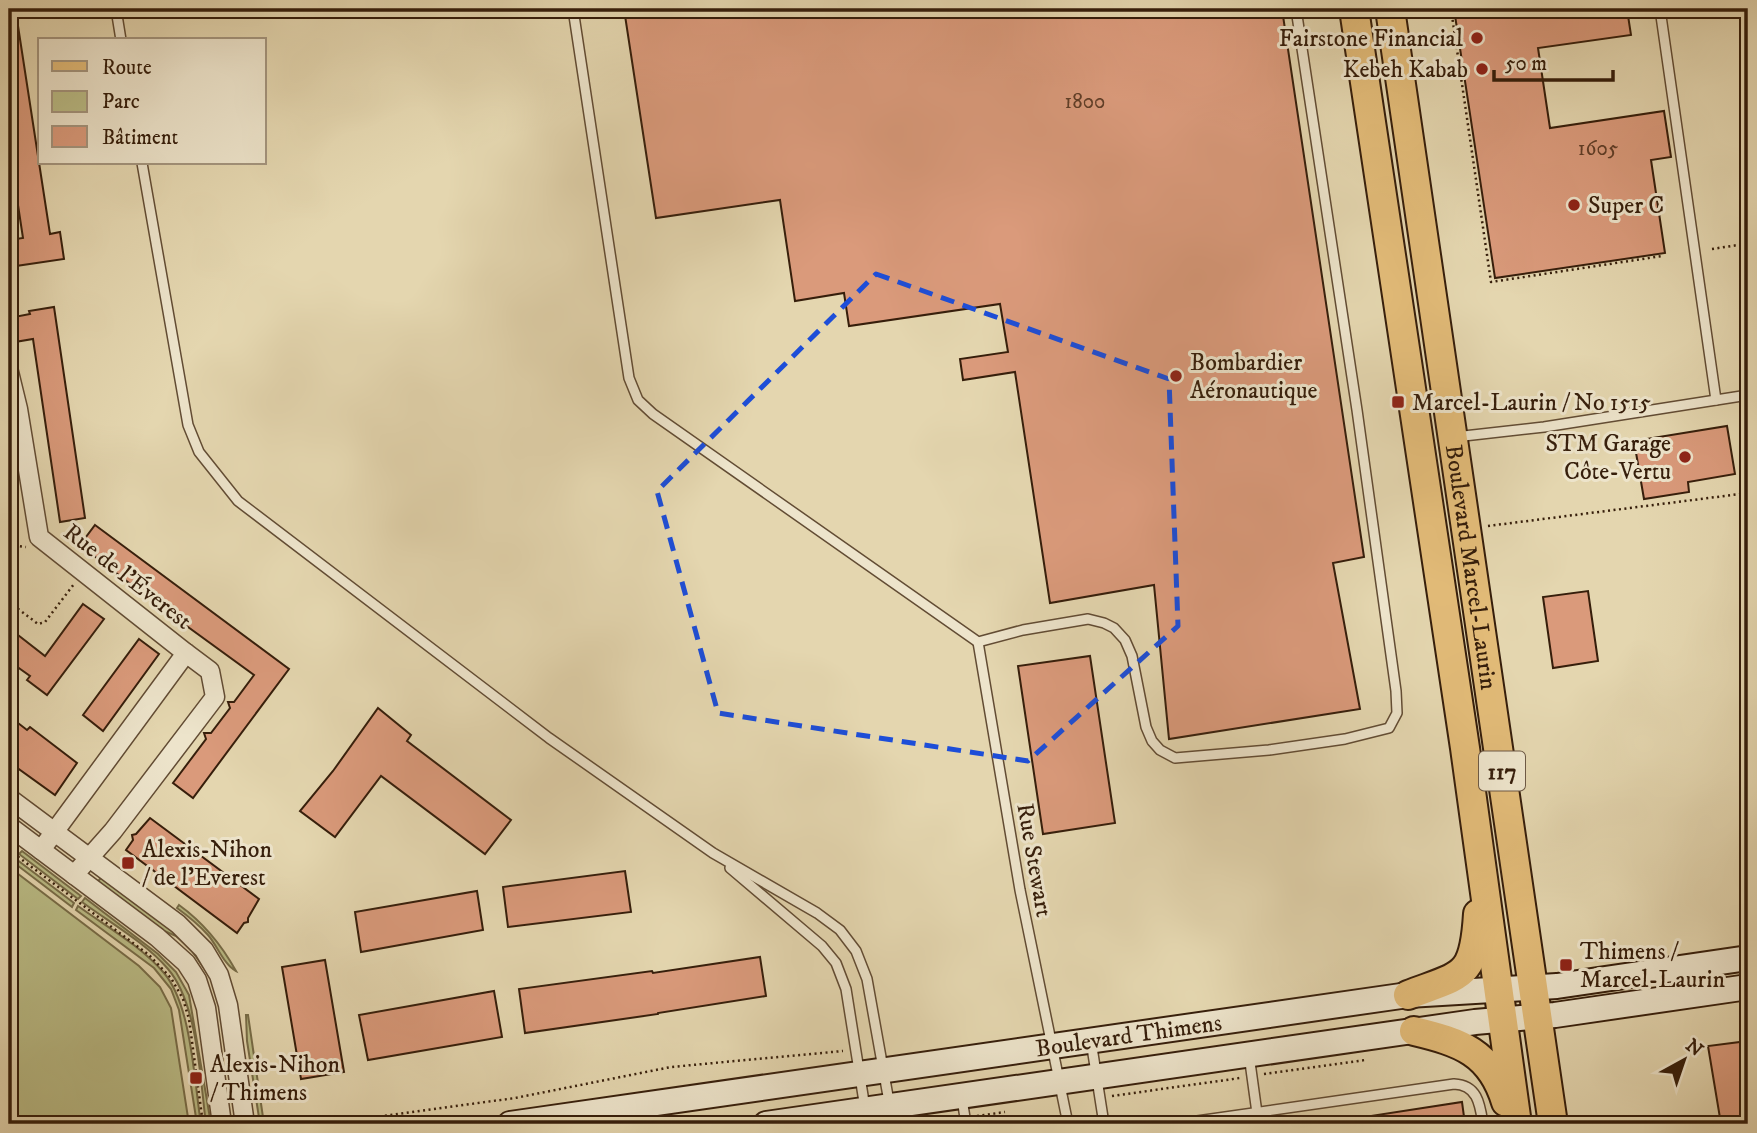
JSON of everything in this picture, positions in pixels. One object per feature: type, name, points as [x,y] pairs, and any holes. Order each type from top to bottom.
[{"type":"main road","name":"Boulevard Marcel-Laurin","points":[[1354,9],[1465,748],[1515,1124]]},
{"type":"main road","name":"Boulevard Marcel-Laurin","points":[[1390,9],[1553,1124]]},
{"type":"main road","points":[[1418,442],[1453,437]]},
{"type":"main road","points":[[1408,995],[1454,978],[1463,972],[1469,963],[1476,944],[1481,866]]},
{"type":"main road","points":[[1414,1031],[1455,1042],[1481,1058],[1499,1081],[1515,1124]]},
{"type":"street","name":"Rue de l'Éverest","points":[[9,372],[13,410],[39,537],[210,671],[215,697],[113,831],[74,875]]},
{"type":"street","name":"Rue de l'Éverest","points":[[41,850],[186,653]]},
{"type":"street","points":[[9,798],[178,924],[196,941],[210,960],[224,990],[245,1124]]},
{"type":"street","points":[[9,826],[178,954],[193,972],[203,994],[222,1124]]},
{"type":"street","name":"Boulevard Thimens","points":[[766,1124],[799,1122],[866,1110],[892,1115],[959,1108],[1058,1083],[1503,1019],[1535,1002],[1748,958]]},
{"type":"street","name":"Boulevard Thimens","points":[[510,1124],[1408,995],[1499,990],[1535,1002],[1748,987]]},
{"type":"lane","points":[[116,9],[121,38]]},
{"type":"lane","points":[[573,9],[629,379],[638,400],[653,414],[978,642],[1023,630],[1088,619],[1114,628],[1125,640],[1132,656],[1146,727],[1152,741],[1160,750],[1175,758],[1269,750],[1345,739],[1389,728],[1398,705],[1357,410],[1296,9]]},
{"type":"lane","points":[[1660,9],[1716,400]]},
{"type":"lane","points":[[142,164],[188,425],[199,452],[238,501],[550,738],[713,853],[829,920],[849,941],[862,963],[867,979],[871,1073],[866,1110]]},
{"type":"lane","points":[[1453,437],[1544,427],[1748,395]]},
{"type":"lane","name":"Rue Stewart","points":[[978,642],[1020,890],[1068,1124]]},
{"type":"lane","points":[[713,853],[822,946],[836,963],[871,1073],[892,1115]]},
{"type":"lane","points":[[203,994],[224,990]]},
{"type":"lane","points":[[1090,1040],[1104,1124]]},
{"type":"lane","points":[[1249,1055],[1257,1112]]},
{"type":"lane","points":[[1176,1124],[1454,1084],[1466,1086],[1476,1094],[1483,1124]]},
{"type":"lane","points":[[959,1108],[966,1124]]},
{"type":"path","points":[[1451,9],[1491,282],[1662,256]]},
{"type":"path","points":[[1712,249],[1738,245]]},
{"type":"path","points":[[1481,527],[1748,493]]},
{"type":"path","points":[[9,602],[38,624],[45,622],[83,573]]},
{"type":"path","points":[[9,850],[164,969],[183,999],[189,1019],[203,1124]]},
{"type":"path","points":[[326,1124],[515,1098],[657,1069],[832,1051]]},
{"type":"path","points":[[189,1079],[196,1078]]},
{"type":"path","points":[[1112,1096],[1239,1079]]},
{"type":"path","points":[[922,1124],[959,1108]]},
{"type":"highlighted area","points":[[876,274],[1169,379],[1178,626],[1028,761],[718,713],[657,491]]},
{"type":"green space","points":[[22,851],[81,896],[78,899],[19,854]]},
{"type":"green space","points":[[16,859],[74,903],[72,907],[13,862]]},
{"type":"green space","points":[[9,867],[139,966],[160,987],[171,1008],[189,1124],[9,1124]]},
{"type":"green space","points":[[104,874],[180,931],[212,972],[208,974],[190,948],[176,936],[160,929],[95,885]]},
{"type":"green space","points":[[85,898],[158,954],[176,972],[189,995],[211,1124],[206,1124],[192,1022],[178,984],[159,959],[82,902]]},
{"type":"green space","points":[[179,905],[211,935],[236,971],[205,931],[177,908]]},
{"type":"green space","points":[[78,906],[145,954],[164,973],[173,987],[186,1024],[201,1124],[197,1124],[179,1010],[171,989],[154,968],[76,910]]},
{"type":"green space","points":[[246,1015],[264,1124],[260,1124],[247,1041]]},
{"type":"building","name":"Bombardier Aéronautique","points":[[624,9],[1282,9],[1364,557],[1333,563],[1360,709],[1169,739],[1154,585],[1050,603],[1015,372],[963,380],[960,359],[1008,352],[1000,304],[849,326],[844,293],[795,301],[780,200],[656,218]]},
{"type":"building","points":[[1454,9],[1627,9],[1631,35],[1538,48],[1550,128],[1664,111],[1671,157],[1651,160],[1665,253],[1495,278]]},
{"type":"building","points":[[16,13],[50,234],[60,232],[64,259],[9,267],[9,240],[23,238],[9,146],[9,14]]},
{"type":"building","points":[[54,307],[85,518],[60,522],[33,339],[9,343],[9,318]]},
{"type":"building","name":"STM Garage Côte-Vertu","points":[[1727,426],[1735,474],[1688,482],[1689,492],[1644,499],[1634,441]]},
{"type":"building","points":[[95,525],[289,669],[193,798],[173,783],[206,739],[204,733],[211,733],[230,708],[228,702],[234,702],[254,675],[80,545]]},
{"type":"building","points":[[1588,591],[1598,661],[1553,668],[1543,597]]},
{"type":"building","points":[[83,604],[104,619],[47,695],[27,680],[30,676],[9,661],[9,628],[45,656]]},
{"type":"building","points":[[139,639],[159,654],[103,731],[83,715]]},
{"type":"building","points":[[1090,656],[1115,823],[1043,834],[1018,666]]},
{"type":"building","points":[[378,708],[411,735],[407,741],[511,820],[485,854],[381,776],[335,837],[300,811],[333,771]]},
{"type":"building","points":[[9,716],[27,730],[30,727],[77,763],[55,795],[9,762]]},
{"type":"building","points":[[150,818],[259,899],[248,922],[244,923],[237,933],[126,850],[133,840],[132,835]]},
{"type":"building","points":[[625,871],[631,912],[508,927],[503,887]]},
{"type":"building","points":[[477,891],[483,930],[361,952],[355,912]]},
{"type":"building","points":[[760,957],[766,996],[525,1033],[519,989]]},
{"type":"building","points":[[325,960],[344,1072],[301,1079],[282,967]]},
{"type":"building","points":[[494,991],[502,1037],[368,1060],[359,1015]]},
{"type":"building","points":[[1748,1041],[1748,1124],[1721,1124],[1708,1046]]},
{"type":"building","points":[[1462,1102],[1465,1124],[1364,1124],[1364,1117]]},
{"type":"place","name":"Fairstone Financial","points":[[1477,38]]},
{"type":"place","name":"Kebeh Kabab","points":[[1482,69]]},
{"type":"place","name":"Super C","points":[[1574,205]]},
{"type":"place","name":"Bombardier Aéronautique","points":[[1176,376]]},
{"type":"place","name":"Marcel-Laurin / No 1515","points":[[1398,402]]},
{"type":"place","name":"STM Garage Côte-Vertu","points":[[1685,457]]},
{"type":"place","name":"Alexis-Nihon / de l'Everest","points":[[128,863]]},
{"type":"place","name":"Thimens / Marcel-Laurin","points":[[1566,965]]},
{"type":"place","name":"Alexis-Nihon / Thimens","points":[[196,1078]]}]
